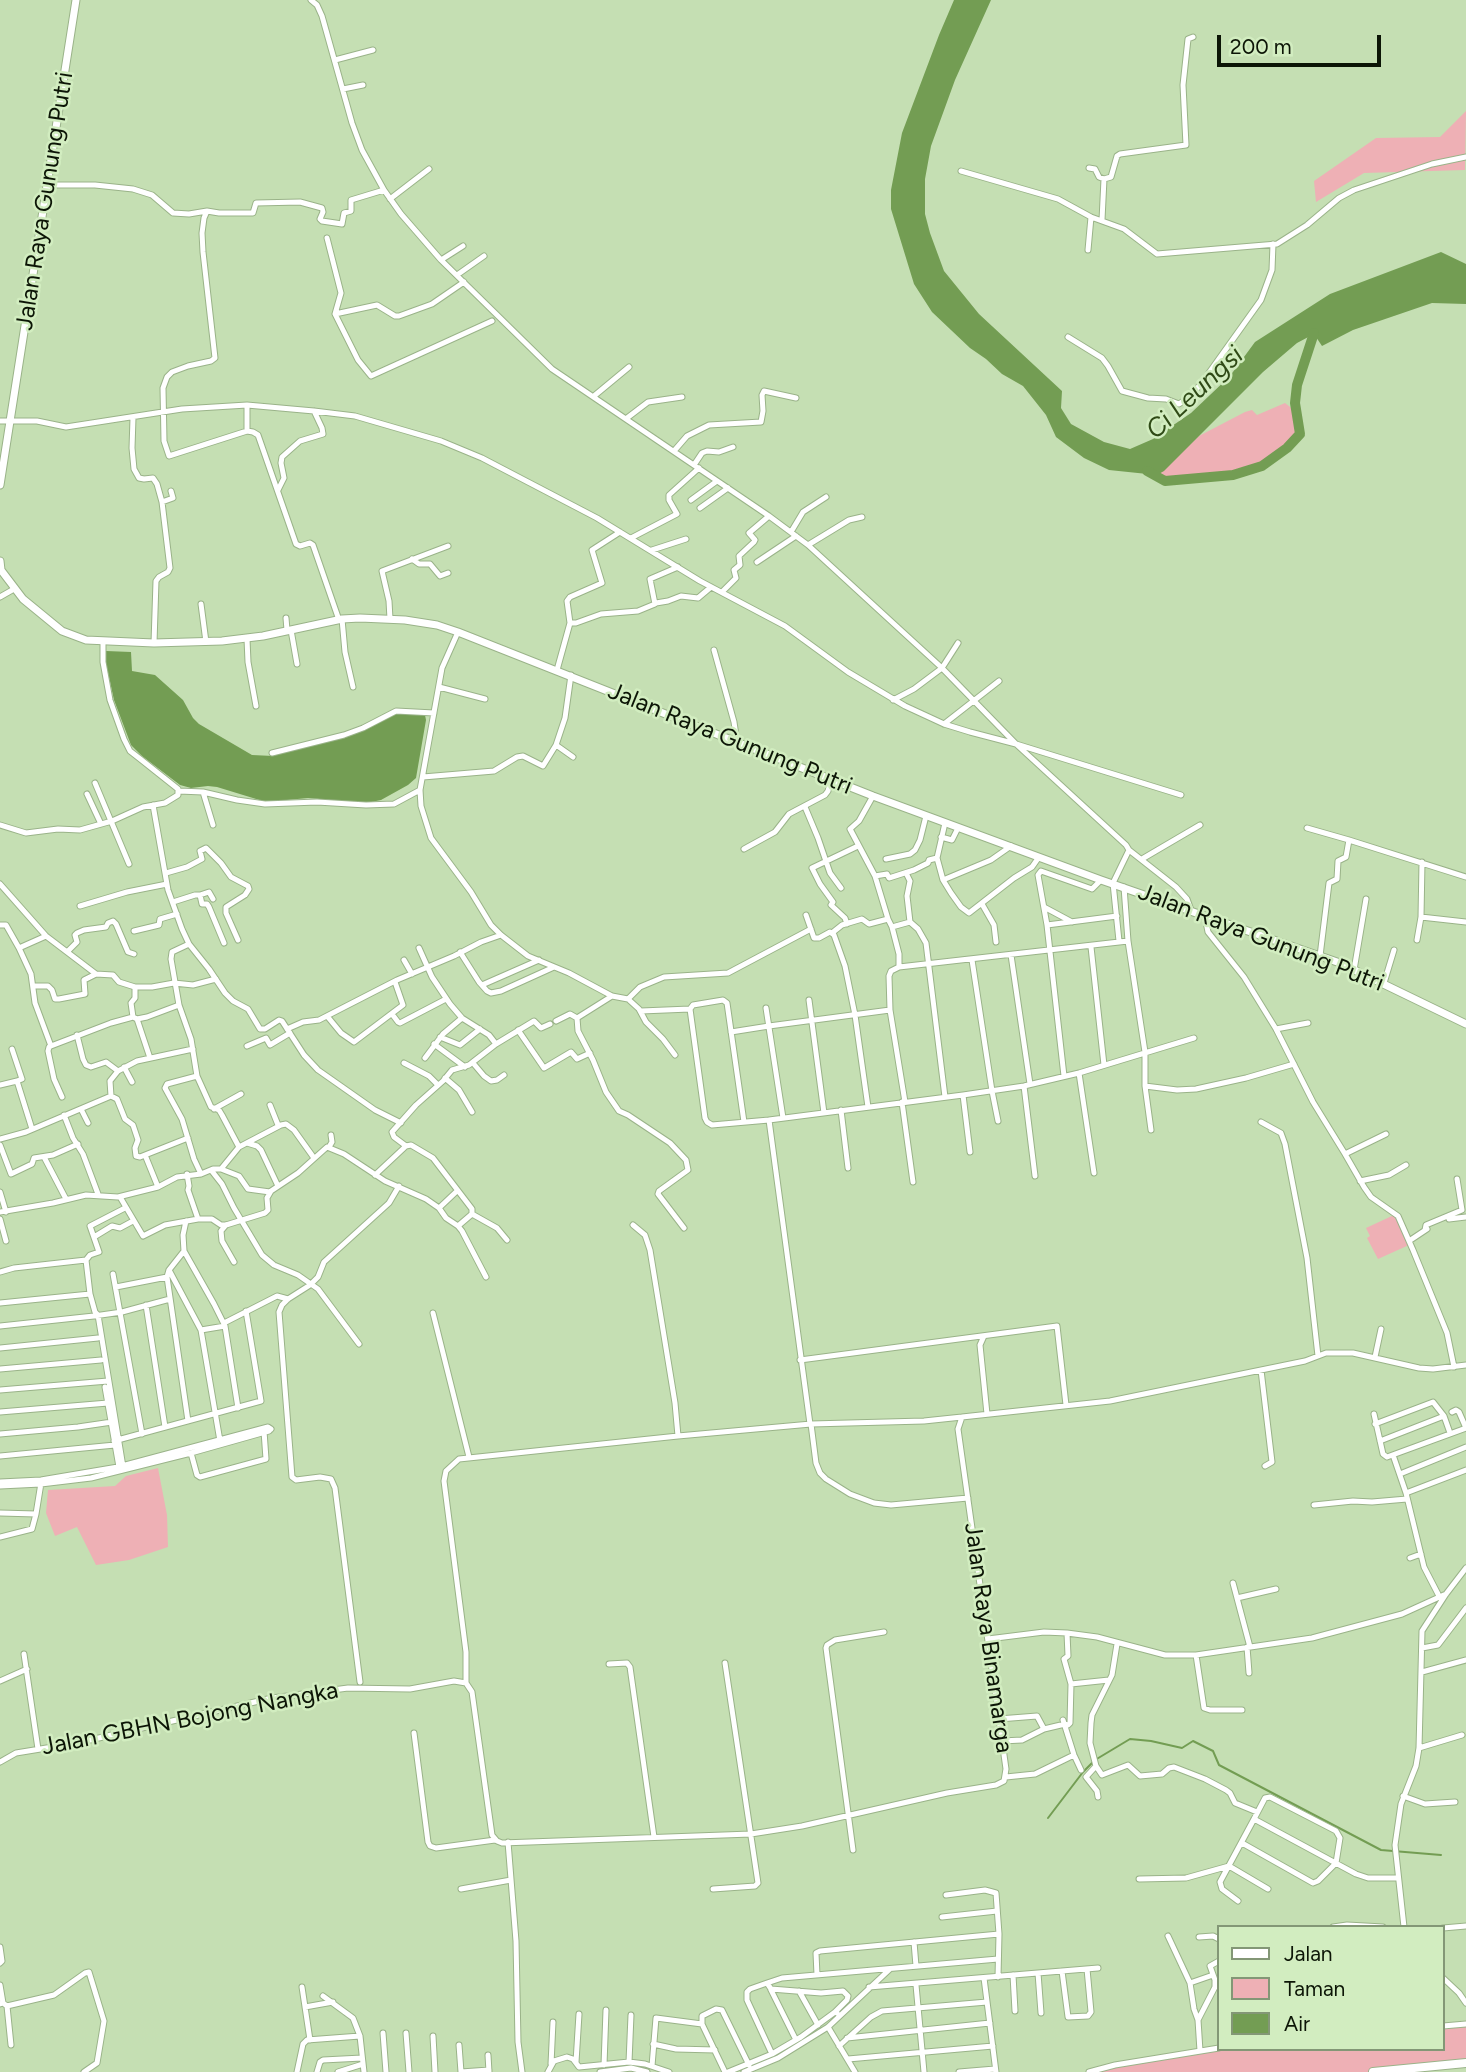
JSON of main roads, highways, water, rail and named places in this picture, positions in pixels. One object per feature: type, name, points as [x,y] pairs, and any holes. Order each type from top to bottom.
[{"type":"highway","points":[[1373,2072],[1464,2063]]},
{"type":"main road","name":"Jalan Raya Gunung Putri","points":[[0,485],[76,0]]},
{"type":"main road","name":"Jalan Raya Gunung Putri","points":[[0,561],[1,570],[14,589],[39,614],[62,631],[86,640],[154,643],[247,639],[340,619],[390,619],[437,625],[958,828],[1320,956],[1384,983],[1466,1024]]},
{"type":"water","points":[[954,0],[991,0],[955,80],[931,146],[925,179],[925,214],[930,233],[944,271],[979,314],[1062,391],[1061,408],[1071,424],[1104,442],[1130,449],[1153,439],[1191,413],[1230,376],[1255,342],[1330,294],[1441,252],[1466,264],[1466,304],[1432,303],[1353,330],[1322,346],[1314,334],[1297,343],[1263,372],[1157,475],[1109,470],[1084,458],[1056,437],[1046,415],[1023,386],[1002,374],[970,348],[932,312],[914,284],[891,209],[891,190],[902,133]]},
{"type":"water","points":[[106,651],[131,652],[132,671],[155,675],[183,700],[199,724],[252,755],[273,756],[328,742],[365,730],[400,712],[425,715],[416,778],[381,800],[366,803],[308,798],[266,802],[217,787],[191,788],[180,785],[131,745],[114,700],[104,654]]},
{"type":"waterway","points":[[1147,471],[1165,481],[1233,475],[1262,466],[1287,448],[1300,434],[1295,403],[1297,385],[1314,333]]},
{"type":"waterway","points":[[1048,1818],[1095,1760],[1130,1739],[1182,1748],[1193,1741],[1213,1751],[1219,1765],[1381,1850],[1441,1855]]},
{"type":"water label","name":"Ci Leungsi","points":[[1195,393]]}]
